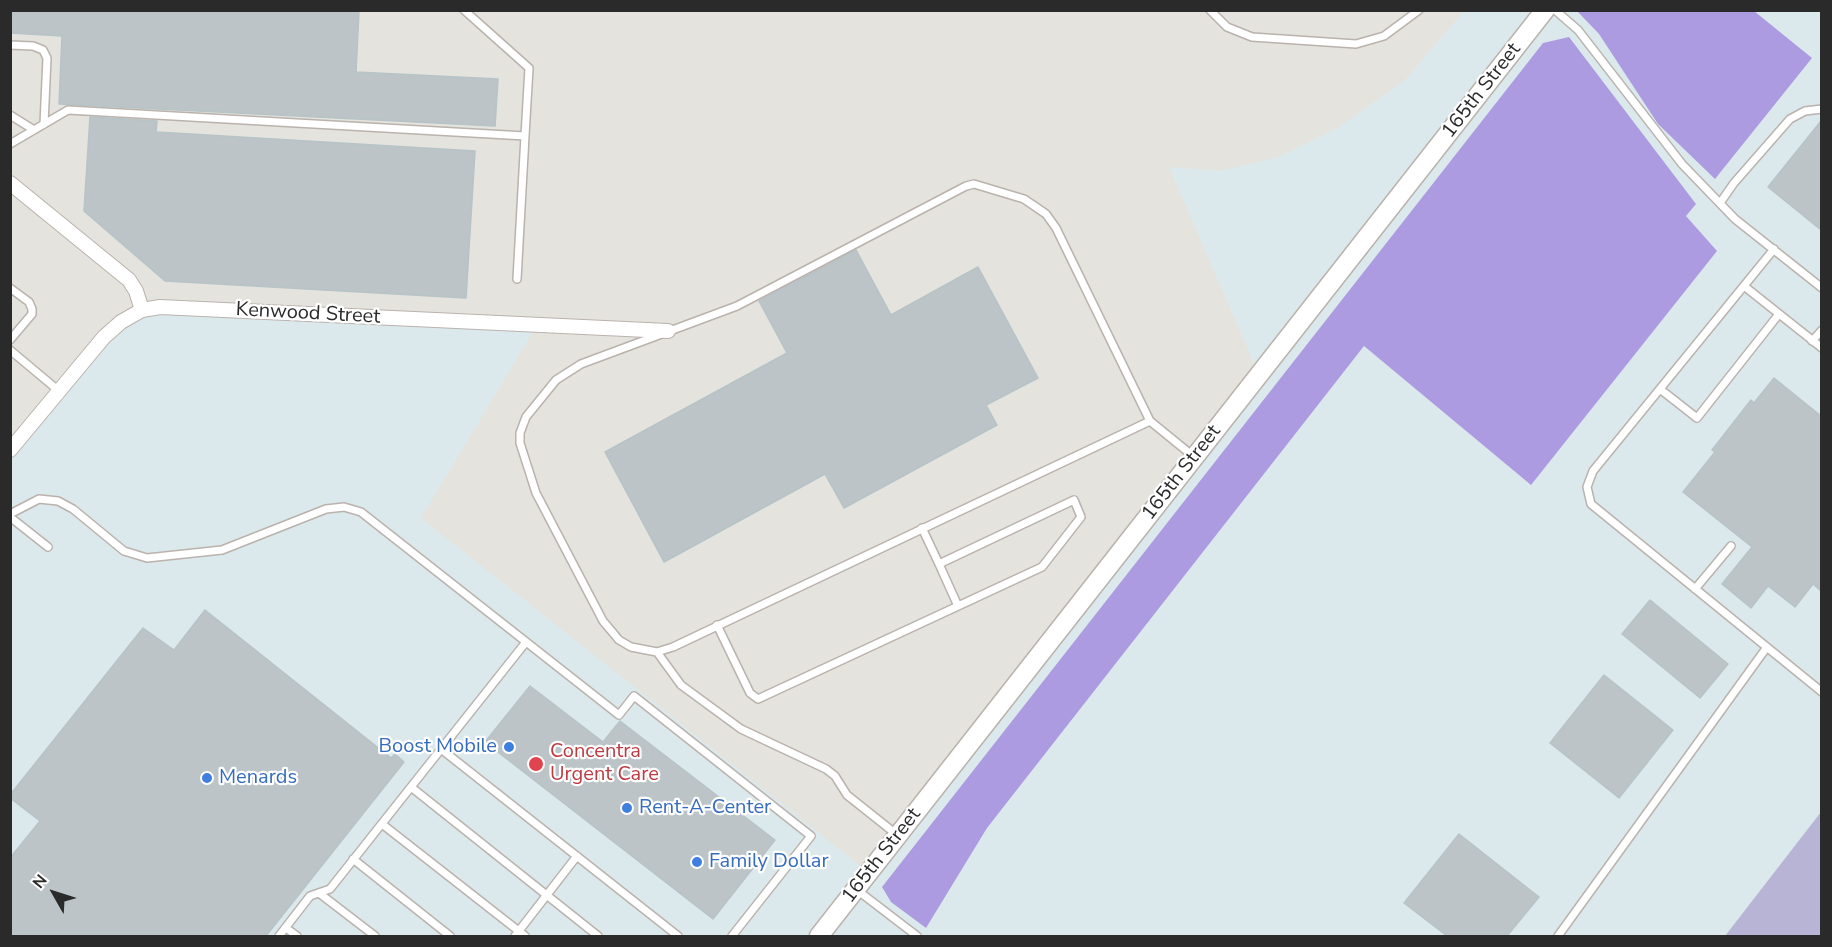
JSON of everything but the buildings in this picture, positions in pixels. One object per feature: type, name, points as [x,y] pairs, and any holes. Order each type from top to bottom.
[{"type":"main road","name":"165th Street","points":[[819,936],[1545,10]]},
{"type":"street","points":[[10,183],[129,280],[136,291],[142,310]]},
{"type":"street","name":"Kenwood Street","points":[[10,450],[104,337],[120,322],[142,310],[172,307],[668,331]]},
{"type":"lane","points":[[464,10],[529,68],[517,279]]},
{"type":"lane","points":[[1210,10],[1227,27],[1252,37],[1356,44],[1384,36],[1419,10]]},
{"type":"lane","points":[[1555,10],[1578,30],[1682,164],[1735,219],[1821,288]]},
{"type":"lane","points":[[10,45],[33,46],[43,50],[47,58],[45,124]]},
{"type":"lane","points":[[1720,203],[1734,183],[1790,119],[1805,111],[1821,109]]},
{"type":"lane","points":[[10,144],[68,110],[525,135]]},
{"type":"lane","points":[[10,115],[34,130]]},
{"type":"lane","points":[[1149,421],[657,652],[631,647],[619,640],[603,621],[536,493],[520,433],[526,417],[566,372],[580,364],[737,306],[966,186],[985,185],[1036,206],[1056,228],[1149,421],[1195,457]]},
{"type":"lane","points":[[1774,249],[1593,471],[1587,488],[1592,504],[1821,692]]},
{"type":"lane","points":[[1744,286],[1821,348]]},
{"type":"lane","points":[[10,288],[29,302],[32,314],[10,340]]},
{"type":"lane","points":[[1660,389],[1697,418],[1779,314]]},
{"type":"lane","points":[[1812,341],[1821,330]]},
{"type":"lane","points":[[10,350],[59,391]]},
{"type":"lane","points":[[48,547],[10,515],[39,500],[58,501],[73,509],[124,551],[147,558],[222,550],[326,509],[353,509],[361,512],[619,715],[634,696],[811,836],[732,936]]},
{"type":"lane","points":[[717,625],[750,693],[758,699],[1042,567],[1081,517],[1074,500],[939,564]]},
{"type":"lane","points":[[922,528],[958,606]]},
{"type":"lane","points":[[1695,589],[1731,546]]},
{"type":"lane","points":[[279,936],[310,896],[330,889],[526,642]]},
{"type":"lane","points":[[1558,936],[1767,647]]},
{"type":"lane","points":[[657,652],[681,685],[747,733],[826,769],[836,776],[847,795],[898,836]]},
{"type":"lane","points":[[441,748],[674,935]]},
{"type":"lane","points":[[411,787],[598,936]]},
{"type":"lane","points":[[382,824],[520,935],[577,856]]},
{"type":"lane","points":[[354,859],[450,936]]},
{"type":"lane","points":[[856,889],[917,936]]},
{"type":"lane","points":[[319,893],[375,936]]},
{"type":"lane","points":[[286,928],[297,936]]},
{"type":"shaded area","points":[[11,11],[1464,11],[1404,81],[1339,127],[1278,157],[1221,171],[1169,167],[1255,366],[867,871],[421,518],[540,320],[160,299],[118,321],[11,446]]},
{"type":"shaded area","points":[[1577,11],[1754,11],[1812,58],[1715,179],[1658,124],[1599,34]]},
{"type":"shaded area","points":[[1569,37],[1696,204],[1686,216],[1717,251],[1531,485],[1364,346],[987,828],[926,928],[891,902],[882,887],[1543,43]]},
{"type":"shaded area","points":[[1821,812],[1821,936],[1725,936]]},
{"type":"place","name":"Boost Mobile","points":[[509,747]]},
{"type":"place","name":"Concentra Urgent Care","points":[[536,764]]},
{"type":"place","name":"Menards","points":[[207,778]]},
{"type":"place","name":"Rent-A-Center","points":[[627,808]]},
{"type":"place","name":"Family Dollar","points":[[697,862]]}]
